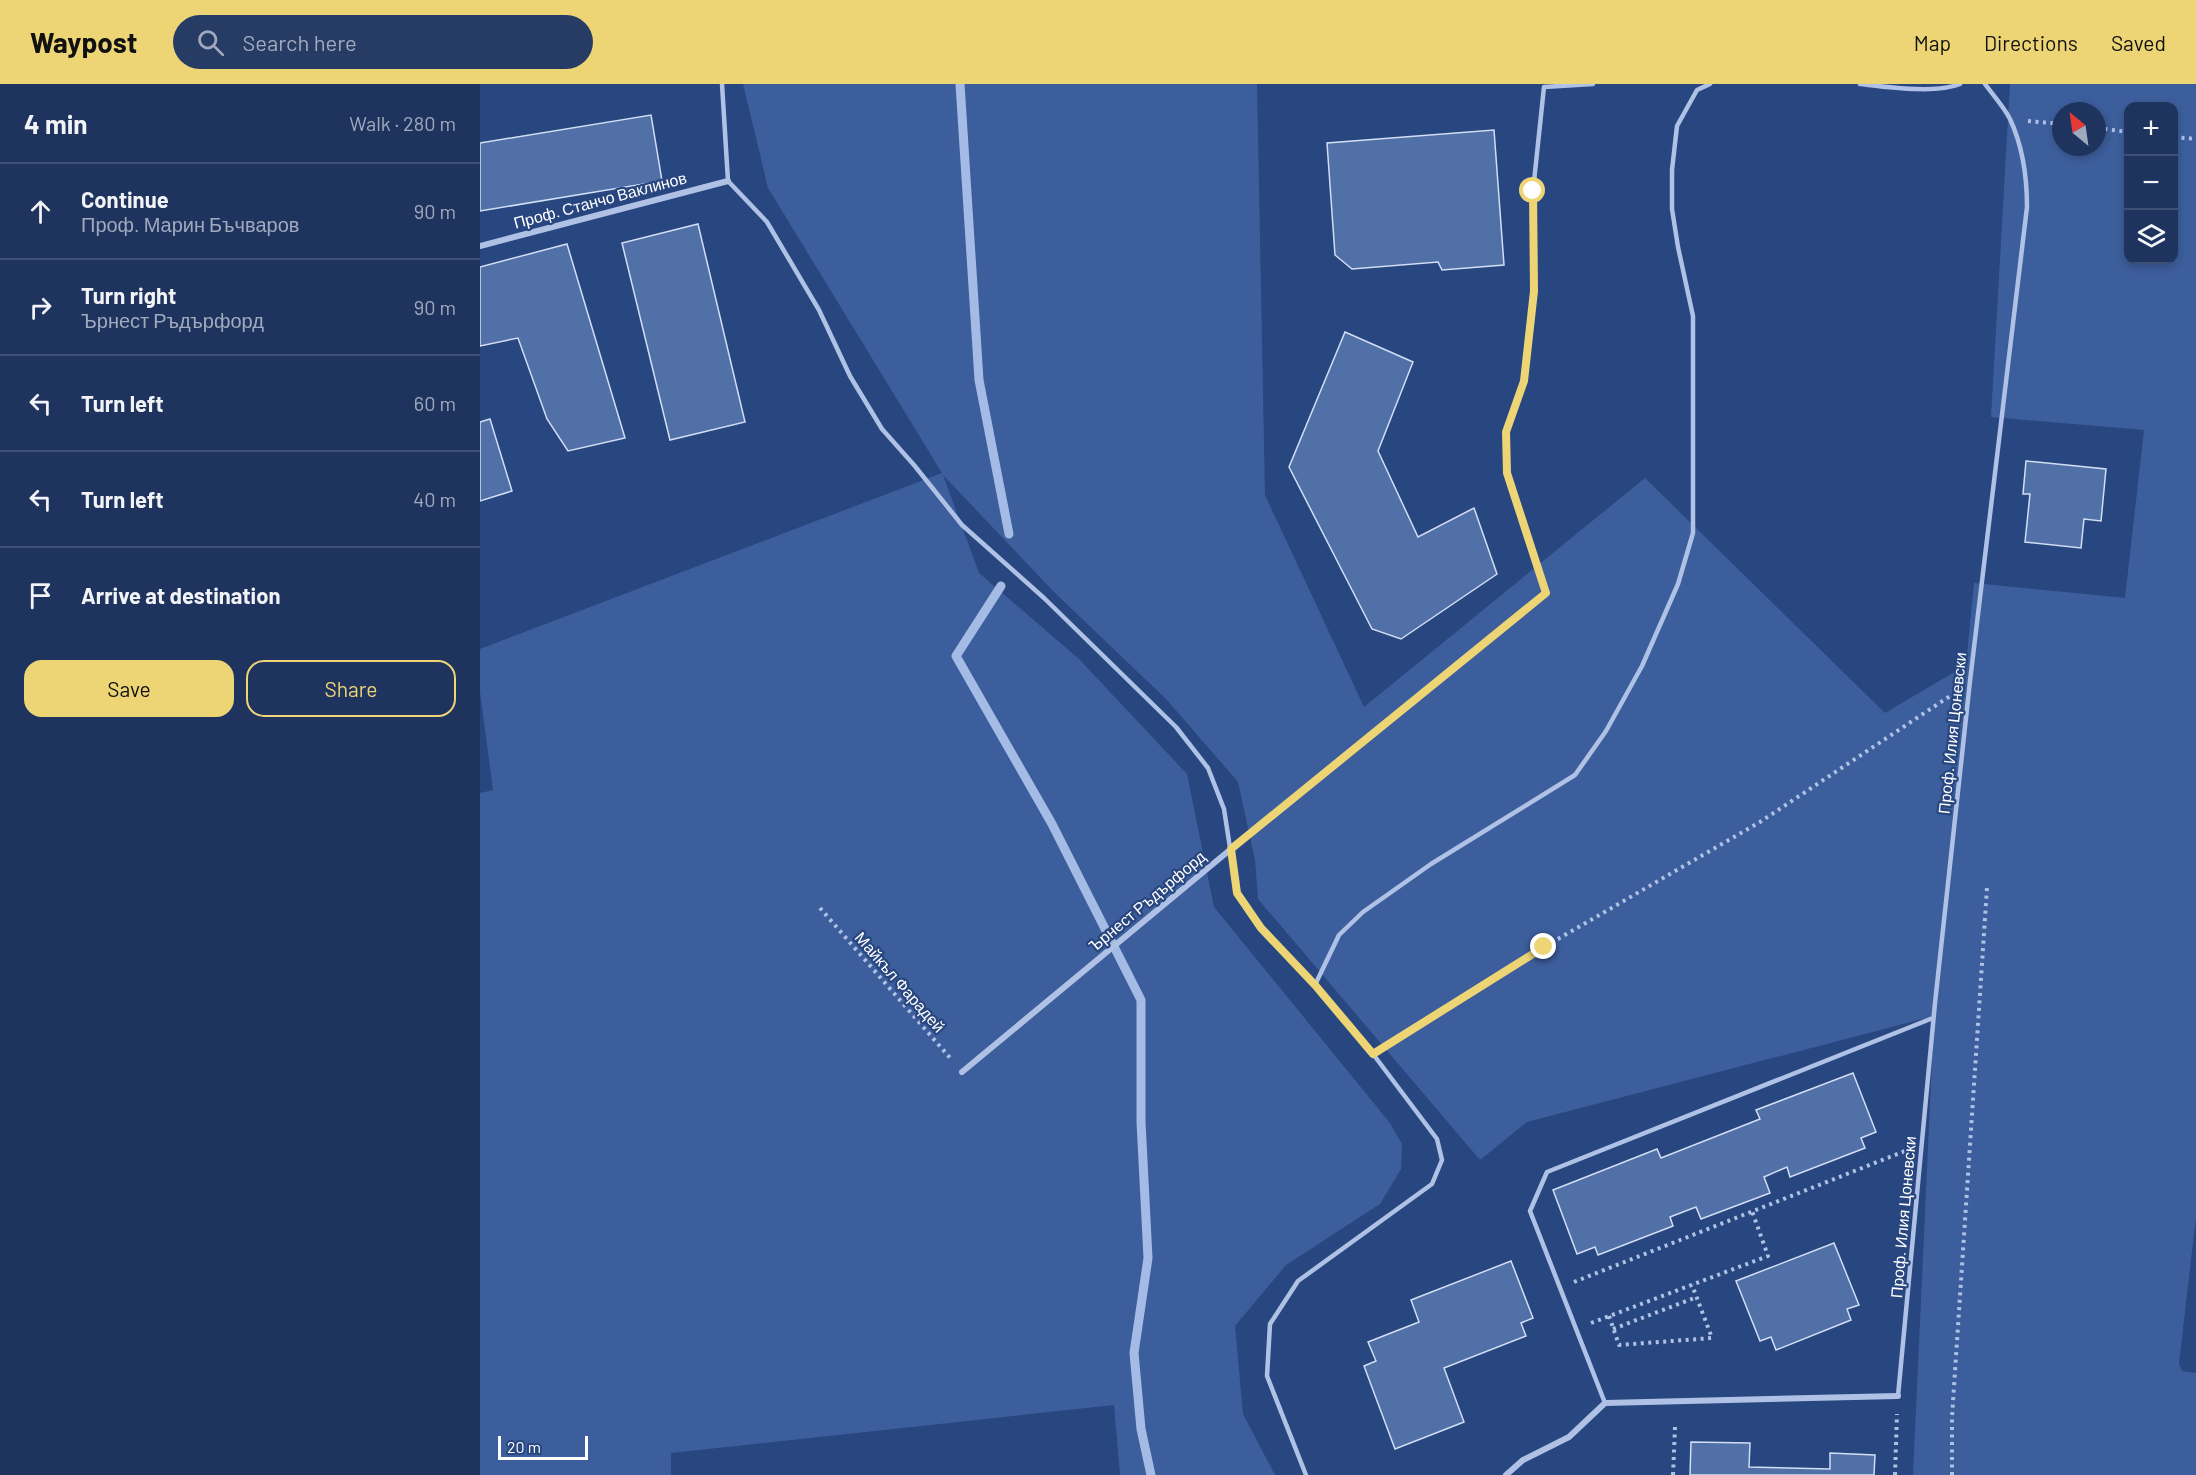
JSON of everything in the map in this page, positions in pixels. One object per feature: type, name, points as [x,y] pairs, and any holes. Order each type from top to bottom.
[{"type":"street","name":"Проф. Станчо Ваклинов","points":[[480,246],[728,181]]},
{"type":"street","name":"Ърнест Ръдърфорд","points":[[962,1072],[1231,849],[1546,593]]},
{"type":"street","points":[[1506,1475],[1523,1460],[1569,1437],[1605,1403],[1898,1396]]},
{"type":"lane","points":[[722,84],[728,181],[767,222],[819,310],[850,376],[882,429],[962,525],[1044,598],[1176,727],[1208,768],[1224,809],[1237,893],[1261,928],[1315,985],[1373,1054],[1437,1139],[1442,1160],[1432,1184],[1298,1281],[1270,1324],[1267,1376],[1306,1475]]},
{"type":"lane","points":[[1546,593],[1507,473],[1506,432],[1524,381],[1534,291],[1533,191],[1544,87],[1593,84]]},
{"type":"lane","points":[[1315,985],[1339,935],[1363,912],[1431,864],[1575,775],[1606,731],[1642,666],[1678,584],[1693,533],[1693,316],[1678,247],[1674,219],[1672,170],[1677,126],[1697,90],[1710,84]]},
{"type":"lane","points":[[1860,84],[1903,88],[1952,88],[1960,84]]},
{"type":"lane","name":"Проф. Илия Цоневски","points":[[1898,1396],[1933,1018],[1970,681],[2027,207],[2027,184],[2022,153],[2009,119],[1985,84]]},
{"type":"lane","points":[[1605,1403],[1530,1211],[1547,1172],[1933,1018]]},
{"type":"path","points":[[2009,119],[2052,123]]},
{"type":"path","points":[[2106,129],[2124,131]]},
{"type":"path","points":[[2178,137],[2196,139]]},
{"type":"path","points":[[1373,1054],[1544,947],[1760,822],[1927,713],[1970,681]]},
{"type":"path","points":[[1952,1475],[1952,1417],[1987,888]]},
{"type":"path","name":"Майкъл Фарадей","points":[[820,908],[962,1072]]},
{"type":"path","points":[[1560,1288],[1922,1145]]},
{"type":"path","points":[[1575,1329],[1768,1256],[1752,1211]]},
{"type":"path","points":[[1609,1316],[1619,1345],[1712,1338],[1692,1285]]},
{"type":"path","points":[[1613,1329],[1696,1297]]},
{"type":"path","points":[[1895,1475],[1898,1396]]},
{"type":"path","points":[[1673,1475],[1675,1427]]},
{"type":"shaded area","points":[[743,84],[1257,84],[1265,495],[1364,707],[1645,478],[1885,713],[1966,665],[1974,583],[2125,598],[2144,430],[1991,417],[2010,84],[2196,84],[2196,1217],[2179,1363],[2182,1371],[2196,1373],[2196,1475],[1913,1475],[1934,1016],[1527,1122],[1480,1160],[1258,899],[1255,860],[1238,782],[1167,700],[1054,592],[943,475],[979,573],[1079,659],[1187,774],[1214,907],[1390,1123],[1402,1144],[1401,1169],[1380,1204],[1286,1265],[1235,1326],[1243,1414],[1275,1475],[1120,1475],[1114,1405],[671,1453],[671,1475],[480,1475],[480,793],[493,790],[480,692],[480,649],[942,473],[768,188]]},
{"type":"building","points":[[651,115],[662,181],[480,211],[480,143]]},
{"type":"building","points":[[1494,130],[1504,265],[1442,270],[1438,262],[1352,269],[1335,255],[1327,143]]},
{"type":"building","points":[[698,224],[745,422],[670,440],[622,243]]},
{"type":"building","points":[[567,244],[625,438],[568,451],[547,419],[518,338],[480,346],[480,267]]},
{"type":"building","points":[[1345,332],[1413,362],[1378,451],[1418,537],[1474,508],[1497,574],[1401,639],[1372,629],[1289,467]]},
{"type":"building","points":[[490,419],[512,491],[480,501],[480,422]]},
{"type":"building","points":[[2026,461],[2106,469],[2101,521],[2084,519],[2081,548],[2025,542],[2030,494],[2023,494]]},
{"type":"building","points":[[1853,1073],[1876,1132],[1861,1138],[1865,1148],[1790,1177],[1787,1167],[1764,1177],[1770,1193],[1701,1219],[1696,1207],[1670,1217],[1673,1226],[1598,1255],[1595,1247],[1577,1254],[1553,1190],[1657,1149],[1661,1158],[1760,1119],[1756,1110]]},
{"type":"building","points":[[1834,1243],[1859,1305],[1847,1309],[1851,1320],[1776,1350],[1771,1337],[1760,1341],[1736,1281]]},
{"type":"building","points":[[1511,1261],[1533,1318],[1521,1323],[1526,1336],[1444,1368],[1464,1422],[1395,1449],[1364,1366],[1376,1361],[1368,1342],[1419,1322],[1411,1300]]},
{"type":"building","points":[[1691,1442],[1750,1443],[1749,1467],[1830,1469],[1830,1453],[1875,1455],[1874,1475],[1690,1475]]},
{"type":"waterway","points":[[960,84],[979,380],[1009,534]]},
{"type":"waterway","points":[[1001,586],[956,656],[1052,824],[1141,1000],[1141,1122],[1148,1258],[1134,1353],[1141,1429],[1151,1475]]},
{"type":"route","points":[[1533,191],[1534,291],[1524,381],[1506,432],[1507,473],[1546,593],[1231,849],[1237,893],[1261,928],[1315,985],[1373,1054],[1544,947]]}]
